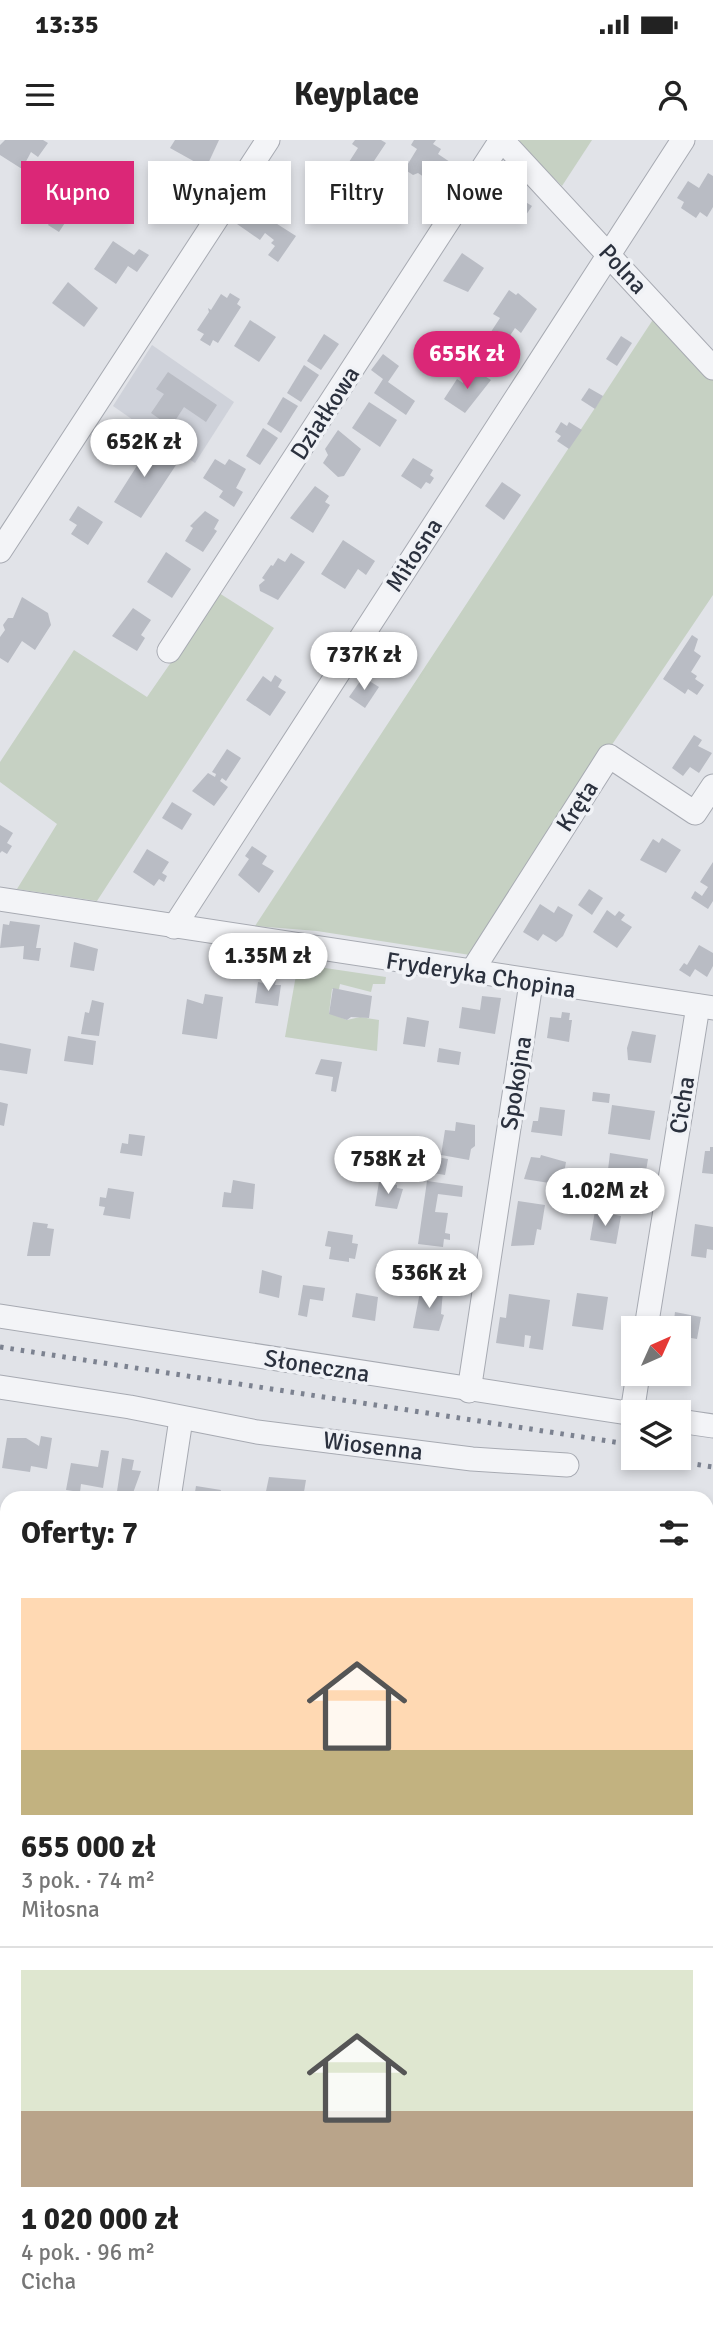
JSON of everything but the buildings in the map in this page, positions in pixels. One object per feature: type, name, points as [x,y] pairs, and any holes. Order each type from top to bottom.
[{"type":"street","points":[[0,551],[268,140]]},
{"type":"street","name":"Polna","points":[[502,140],[713,368]]},
{"type":"street","name":"Działkowa","points":[[169,651],[502,140]]},
{"type":"street","name":"Miłosna","points":[[174,927],[683,140]]},
{"type":"street","name":"Kręta","points":[[472,971],[610,756],[695,813],[713,786]]},
{"type":"street","name":"Fryderyka Chopina","points":[[0,899],[472,971],[531,983],[705,1007]]},
{"type":"street","name":"Spokojna","points":[[468,1391],[531,983]]},
{"type":"street","name":"Cicha","points":[[648,1316],[705,1007]]},
{"type":"street","name":"Słoneczna","points":[[0,1315],[468,1391],[621,1412]]},
{"type":"street","name":"Wiosenna","points":[[0,1387],[130,1406],[181,1419],[257,1432],[472,1459],[567,1465]]},
{"type":"street","points":[[170,1491],[181,1419]]},
{"type":"street","points":[[691,1423],[713,1426]]},
{"type":"shaded area","points":[[152,345],[234,402],[195,463],[113,406]]},
{"type":"green space","points":[[520,140],[592,140],[562,186],[520,145]]},
{"type":"green space","points":[[654,318],[713,379],[713,595],[470,955],[317,931],[255,926]]},
{"type":"green space","points":[[219,593],[274,628],[97,901],[17,889],[57,824],[0,782],[0,762],[74,650],[147,697]]},
{"type":"green space","points":[[298,964],[386,977],[385,984],[373,984],[371,992],[340,984],[339,989],[332,989],[329,1013],[347,1020],[360,1017],[379,1020],[377,1051],[285,1037]]},
{"type":"railway","points":[[0,1347],[621,1443]]},
{"type":"railway","points":[[691,1464],[713,1467]]}]
